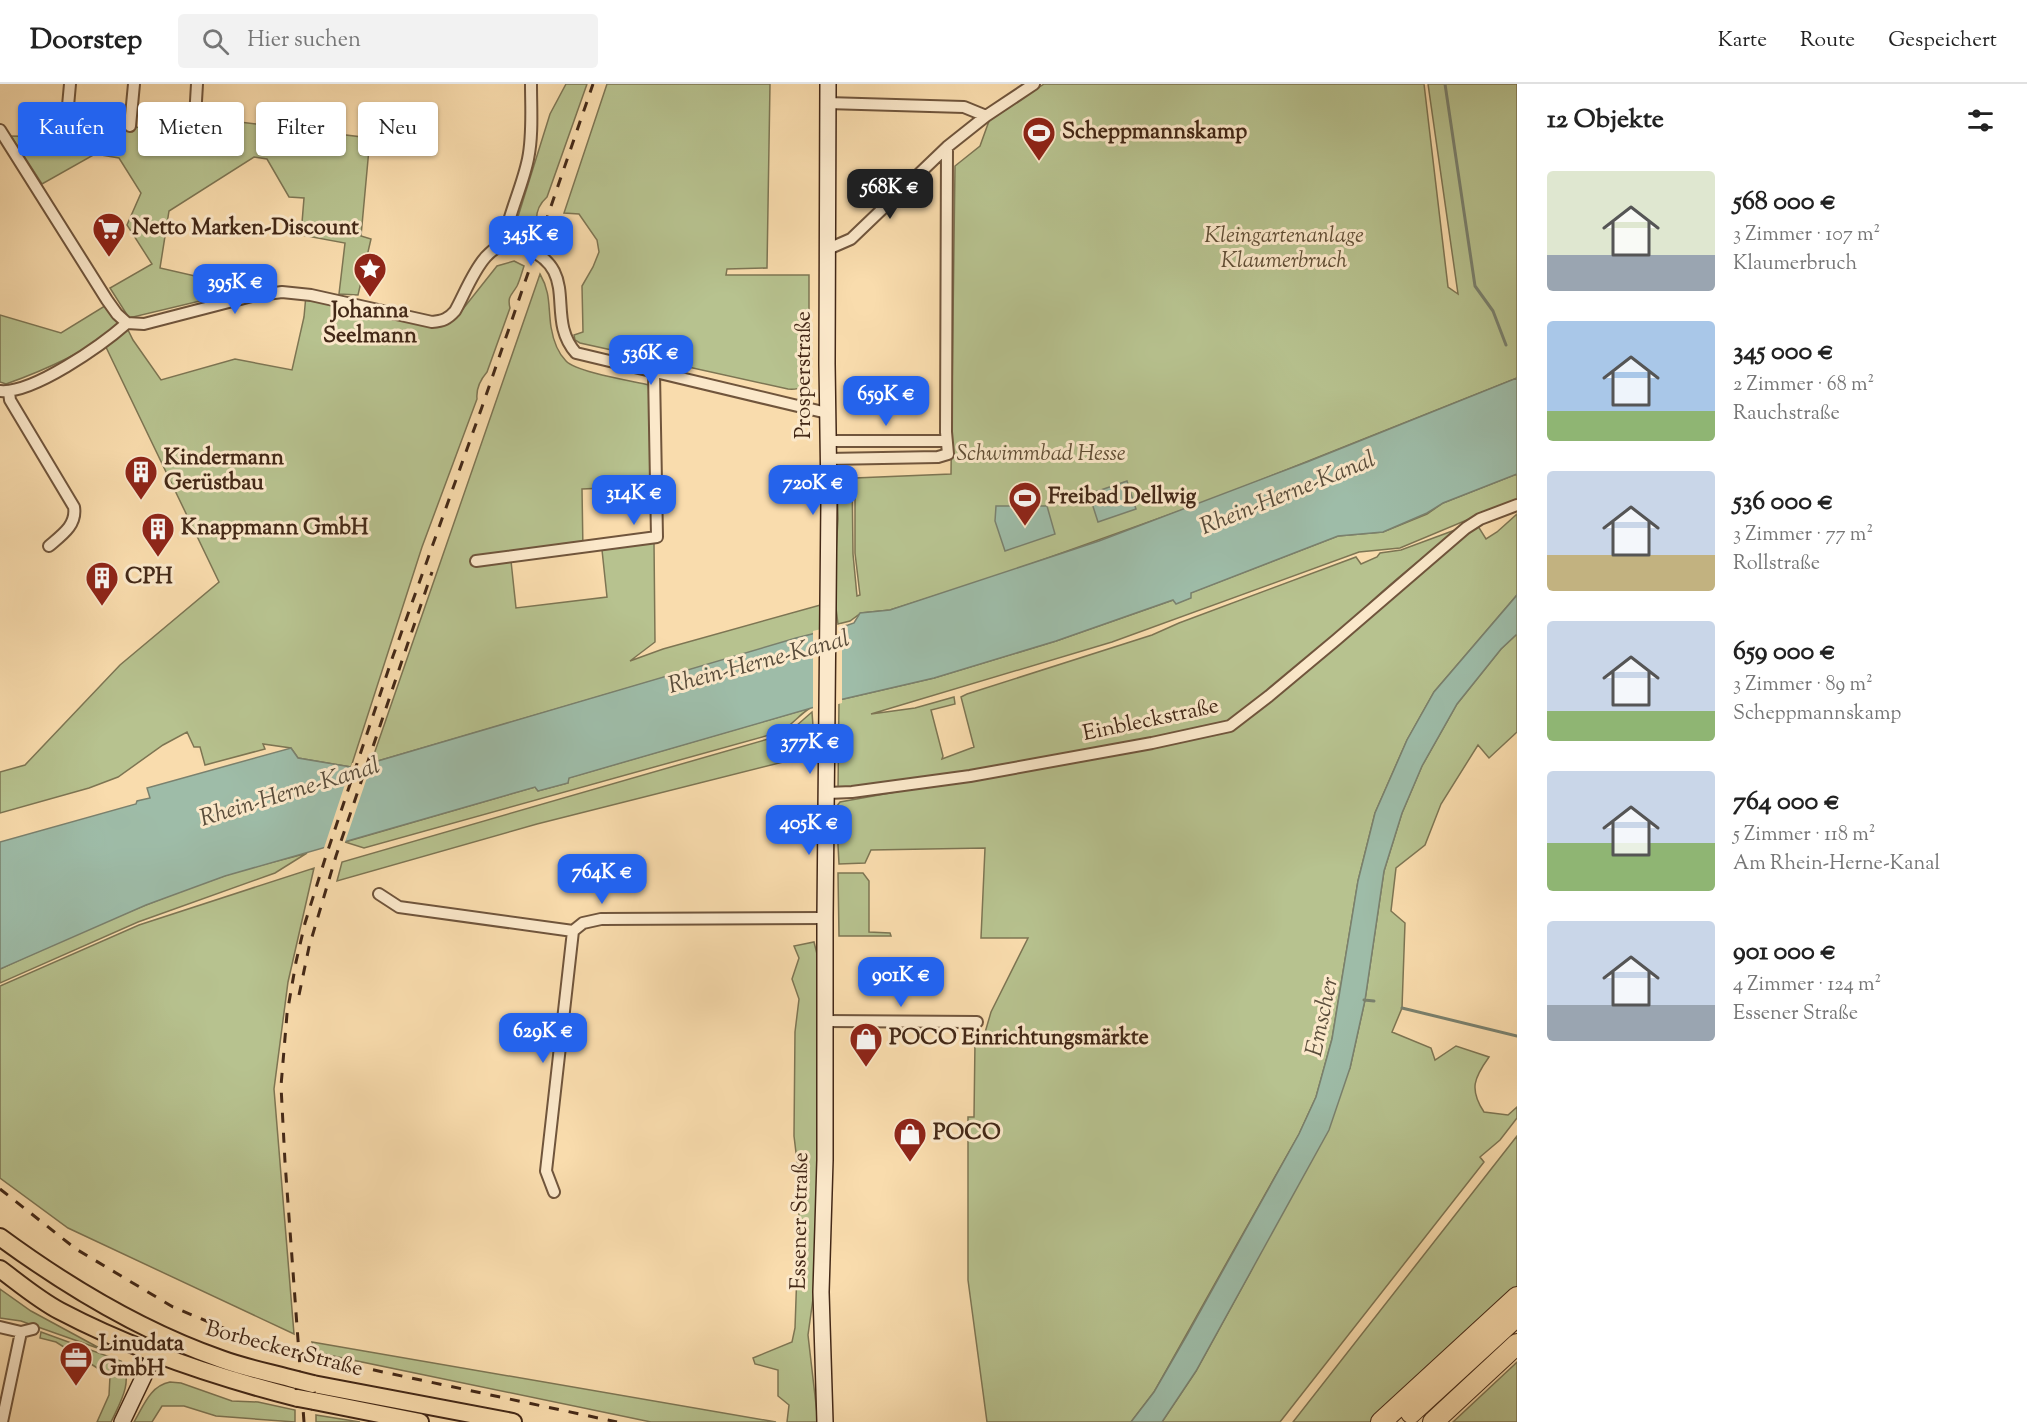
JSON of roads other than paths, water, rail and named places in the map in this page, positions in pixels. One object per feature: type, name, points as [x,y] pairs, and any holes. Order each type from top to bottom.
[{"type":"highway","points":[[1382,1422],[1517,1297]]},
{"type":"highway","points":[[1401,1422],[1517,1316]]},
{"type":"highway","points":[[1433,1422],[1517,1344]]},
{"type":"main road","name":"Prosperstraße","points":[[827,666],[828,84]]},
{"type":"main road","name":"Essener Straße","points":[[825,1422],[821,1292],[825,1160],[827,666]]},
{"type":"main road","name":"Borbecker Straße","points":[[0,1237],[67,1284],[163,1336],[223,1360],[305,1382],[398,1402],[513,1422]]},
{"type":"main road","name":"Borbecker Straße","points":[[0,1269],[59,1310],[155,1355],[229,1380],[306,1400],[420,1422]]},
{"type":"main road","points":[[122,1422],[163,1336]]},
{"type":"street","points":[[69,102],[70,84]]},
{"type":"street","points":[[130,126],[134,84]]},
{"type":"street","points":[[196,102],[197,84]]},
{"type":"street","points":[[503,244],[528,158],[531,84]]},
{"type":"street","points":[[828,249],[851,239],[946,147],[986,116],[1034,84]]},
{"type":"street","points":[[827,103],[964,107],[986,116]]},
{"type":"street","points":[[0,130],[107,300],[127,323],[144,324],[252,296],[282,292],[311,295],[432,322],[441,321],[449,318],[455,311],[482,261],[492,250],[503,244],[516,245],[540,256],[554,269],[558,279],[564,335],[576,353],[827,413]]},
{"type":"street","points":[[827,459],[938,458],[948,454],[946,441],[946,147]]},
{"type":"street","points":[[49,546],[73,523],[76,516],[74,507],[4,392],[27,388],[44,379],[111,337],[127,323]]},
{"type":"street","points":[[476,561],[657,537],[654,373]]},
{"type":"street","points":[[827,441],[946,441]]},
{"type":"street","name":"Einbleckstraße","points":[[827,793],[852,792],[970,776],[1152,743],[1230,726],[1294,675],[1466,528],[1480,519],[1517,505]]},
{"type":"street","points":[[379,894],[399,907],[573,931]]},
{"type":"street","points":[[554,1192],[546,1171],[573,931],[583,923],[601,919],[825,918]]},
{"type":"street","points":[[825,1021],[977,1022]]},
{"type":"street","points":[[0,1327],[21,1332],[33,1329]]},
{"type":"street","points":[[2,1422],[21,1332]]},
{"type":"water","name":"Rhein-Herne-Kanal","points":[[1517,378],[1517,474],[1443,503],[1427,513],[1383,532],[1338,536],[1191,593],[1191,598],[1176,604],[1173,600],[1056,641],[934,678],[839,700],[569,778],[568,783],[538,791],[535,787],[225,876],[146,905],[0,969],[0,842],[136,804],[137,801],[150,798],[147,788],[291,748],[298,758],[351,767],[371,763],[796,638],[848,625],[854,623],[860,613],[890,610],[1099,541],[1307,462]]},
{"type":"water","name":"Freibad Dellwig","points":[[1127,481],[1136,509],[1098,522],[1089,494]]},
{"type":"water","name":"Freibad Dellwig","points":[[996,506],[1047,506],[1055,534],[1005,551],[995,521]]},
{"type":"water","points":[[1517,595],[1517,634],[1501,649],[1457,704],[1422,766],[1402,813],[1384,871],[1365,1000],[1350,1068],[1329,1130],[1196,1371],[1162,1422],[1131,1422],[1154,1392],[1187,1335],[1299,1134],[1316,1097],[1332,1039],[1358,881],[1375,813],[1407,740],[1434,692]]},
{"type":"waterway","points":[[1445,84],[1475,286],[1493,311],[1506,345]]},
{"type":"waterway","points":[[1364,1000],[1374,1001]]},
{"type":"waterway","points":[[1402,1008],[1517,1036]]},
{"type":"railway","points":[[304,1422],[281,1086],[287,1014],[296,962],[305,923],[325,859],[393,656],[482,407],[593,84]]},
{"type":"railway","points":[[299,995],[309,947],[336,856],[432,572]]},
{"type":"railway","points":[[0,1189],[76,1249],[173,1307],[228,1330],[313,1357],[617,1422]]},
{"type":"place","name":"Scheppmannskamp","points":[[1039,162]]},
{"type":"place","name":"Netto Marken-Discount","points":[[109,258]]},
{"type":"place","name":"Johanna Seelmann","points":[[370,298]]},
{"type":"place","name":"Kindermann Gerüstbau","points":[[141,501]]},
{"type":"place","name":"Freibad Dellwig","points":[[1025,527]]},
{"type":"place","name":"Knappmann GmbH","points":[[158,558]]},
{"type":"place","name":"CPH","points":[[102,607]]},
{"type":"place","name":"POCO Einrichtungsmärkte","points":[[866,1068]]},
{"type":"place","name":"POCO","points":[[910,1163]]},
{"type":"place","name":"Linudata GmbH","points":[[76,1387]]},
{"type":"park label","name":"Kleingartenanlage Klaumerbruch","points":[[1284,250]]},
{"type":"park label","name":"Schwimmbad Hesse","points":[[1041,455]]},
{"type":"water label","name":"Emscher","points":[[1323,1017]]}]
